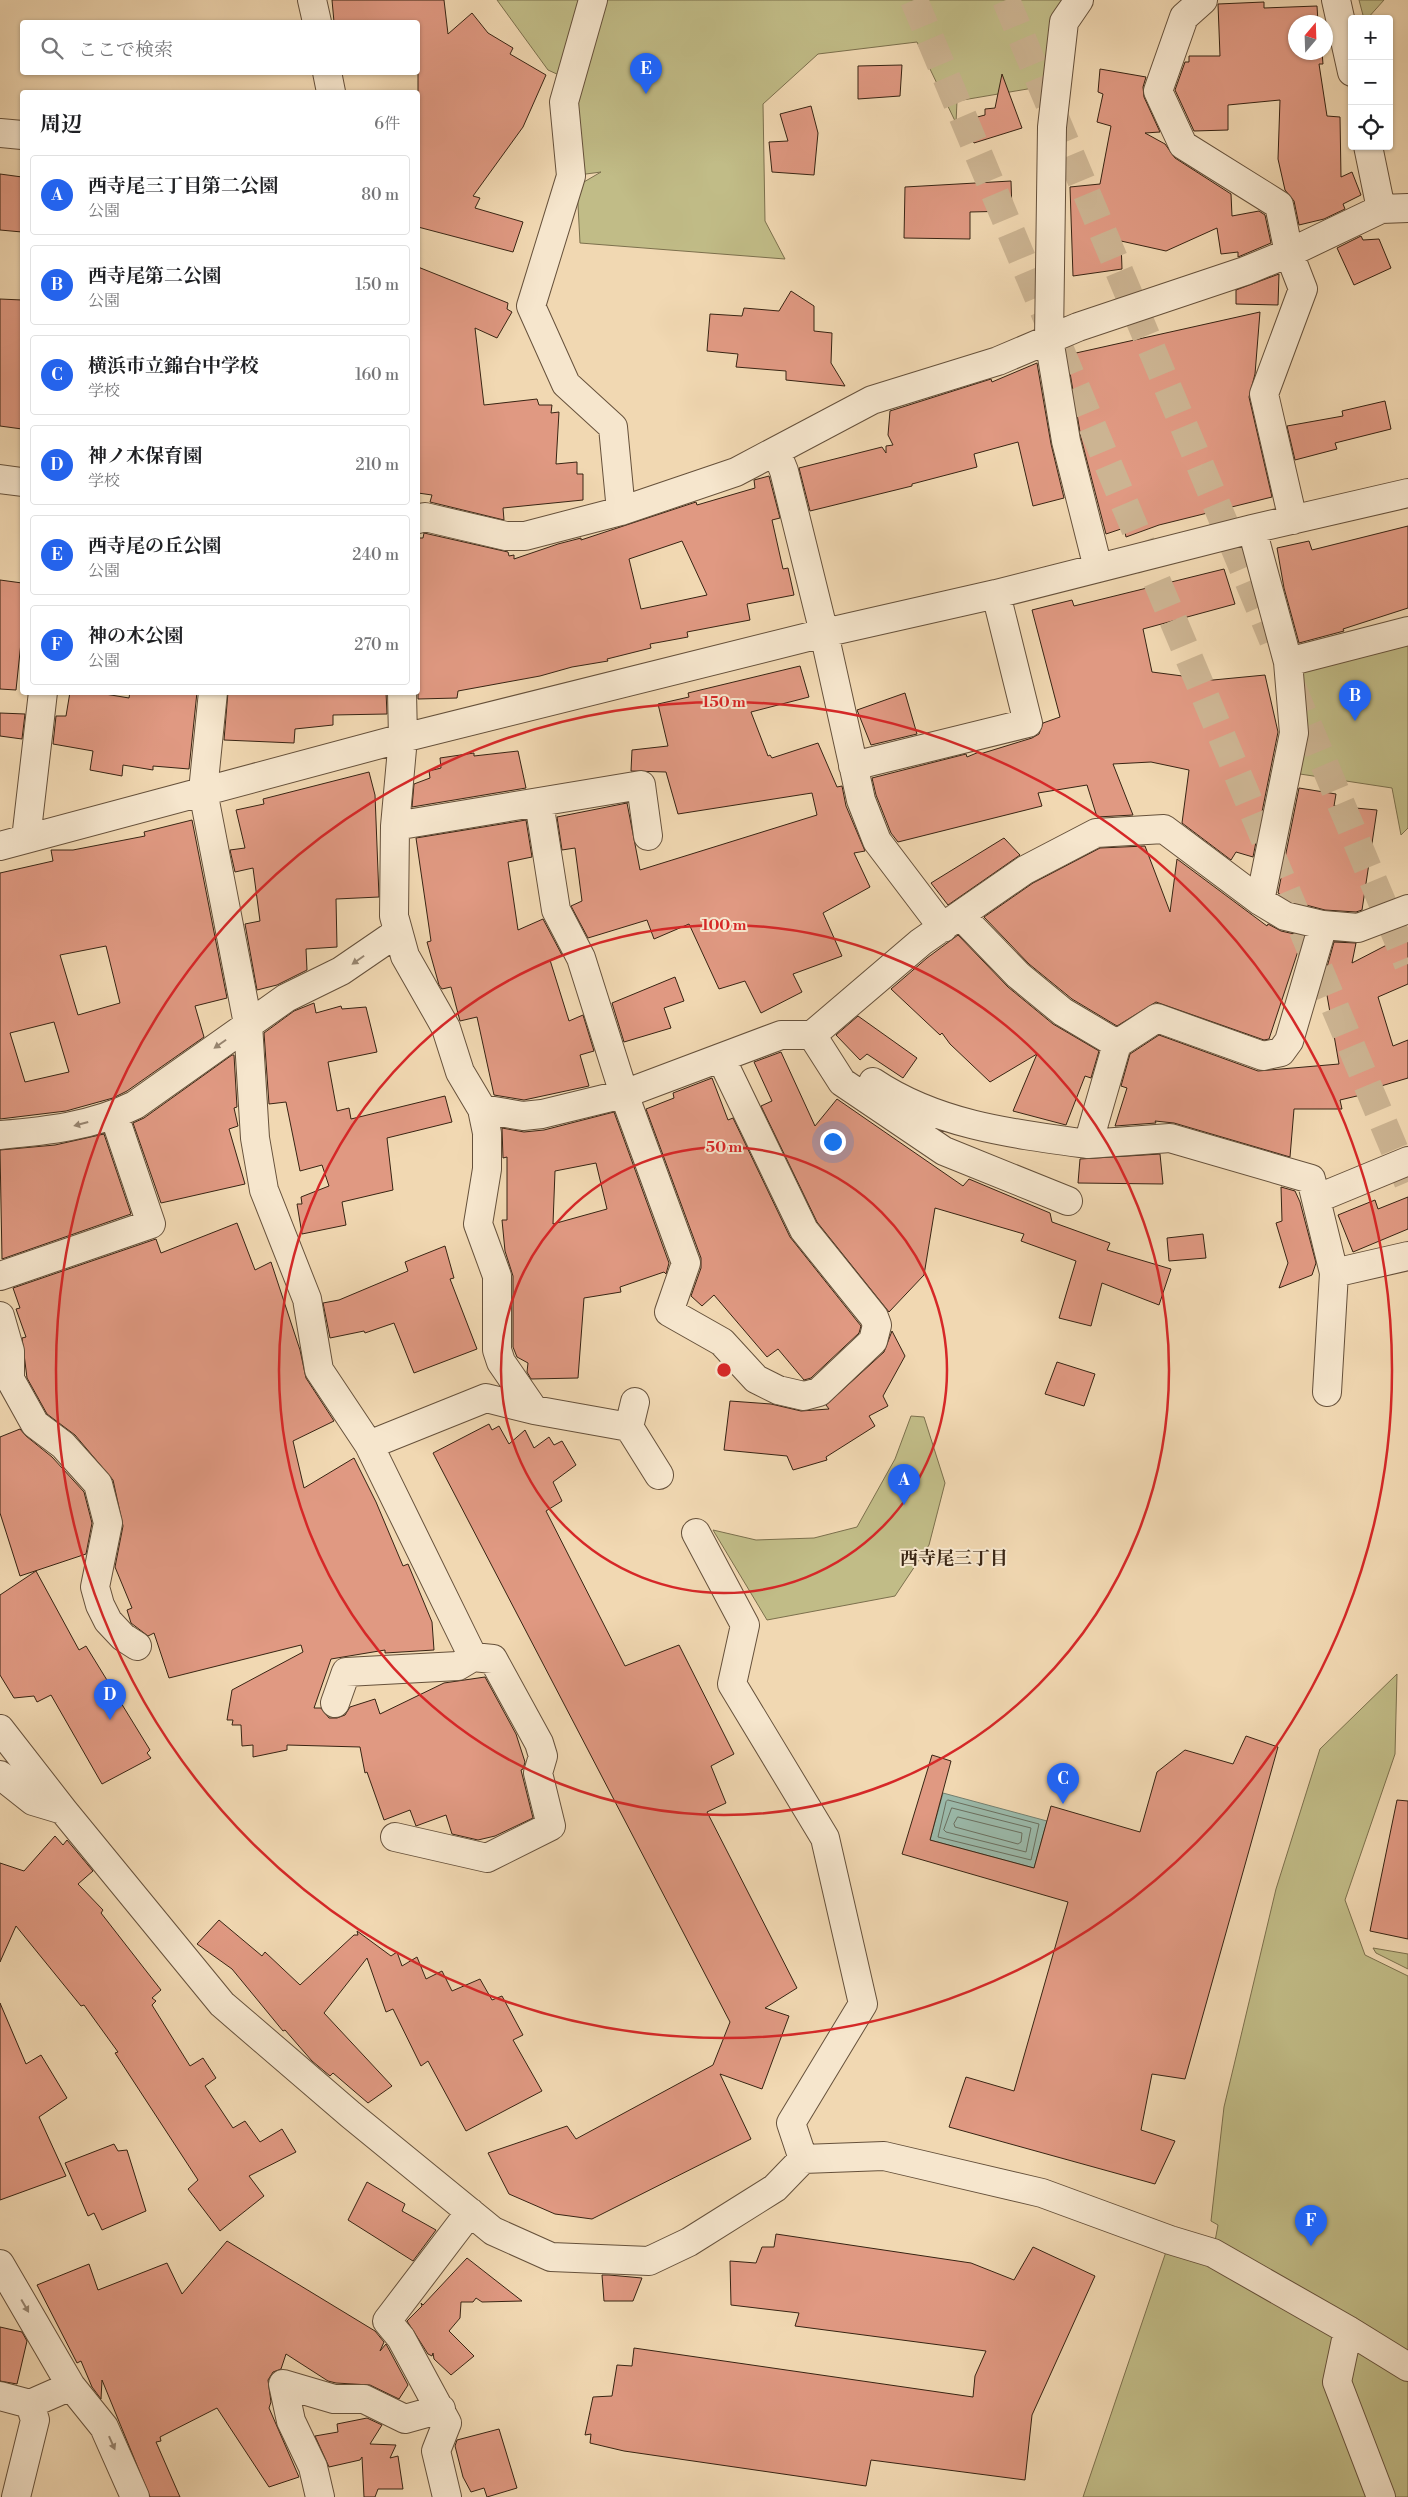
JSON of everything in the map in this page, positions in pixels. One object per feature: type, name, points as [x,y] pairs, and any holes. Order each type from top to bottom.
[{"type":"street","points":[[312,0],[317,20]]},
{"type":"street","points":[[593,0],[564,102],[572,176],[530,306],[566,384],[613,427],[621,511]]},
{"type":"street","points":[[1079,0],[1064,22],[1052,127],[1049,339],[1066,441],[1098,568]]},
{"type":"street","points":[[1203,0],[1184,17],[1158,91],[1183,145],[1279,204],[1289,253],[1303,288],[1264,394],[1293,520]]},
{"type":"street","points":[[1336,0],[1349,60]]},
{"type":"street","points":[[328,75],[331,90]]},
{"type":"street","points":[[0,133],[20,136]]},
{"type":"street","points":[[1369,150],[1381,209]]},
{"type":"street","points":[[420,518],[425,517],[506,536],[525,536],[621,511],[736,472],[872,400],[998,361],[1049,339],[1245,271],[1289,253],[1381,209],[1408,208]]},
{"type":"street","points":[[776,451],[784,471],[824,633],[861,800],[877,841],[951,921],[1063,1012],[1117,1044]]},
{"type":"street","points":[[0,479],[20,482]]},
{"type":"street","points":[[42,695],[13,842],[403,738],[824,633],[996,594],[1252,529],[1408,493]]},
{"type":"street","points":[[1252,529],[1288,662],[1294,733],[1260,901]]},
{"type":"street","points":[[854,766],[1028,723],[996,594]]},
{"type":"street","points":[[1288,662],[1408,631]]},
{"type":"street","points":[[213,695],[203,791],[248,1024],[255,1138],[264,1190],[307,1298],[319,1370],[368,1445],[473,1657]]},
{"type":"street","points":[[402,695],[403,738],[394,826],[394,916],[405,956],[446,1028],[460,1072],[482,1109],[487,1133],[487,1168],[478,1224],[497,1276],[497,1350],[501,1362],[534,1410]]},
{"type":"street","points":[[394,826],[641,785],[648,836]]},
{"type":"street","points":[[539,802],[556,910],[581,958],[624,1094],[686,1263],[669,1312],[722,1342],[756,1379],[778,1390],[804,1396],[819,1392],[873,1341],[877,1325],[874,1317],[804,1230],[721,1058]]},
{"type":"street","points":[[482,1109],[523,1116],[542,1114],[624,1094],[780,1035],[816,1032],[921,942],[1025,870],[1096,833],[1164,829],[1260,901],[1284,916],[1323,925],[1358,928],[1408,909]]},
{"type":"street","points":[[1088,1144],[1117,1044],[1158,1018],[1263,1056],[1281,1052],[1289,1041],[1323,925]]},
{"type":"street","points":[[0,1135],[59,1130],[114,1115],[135,1105],[286,998],[341,972],[398,932]]},
{"type":"street","points":[[816,1032],[852,1069],[895,1097],[934,1114],[1004,1133],[1088,1144],[1170,1138],[1311,1179],[1334,1273],[1327,1392]]},
{"type":"street","points":[[816,1032],[842,1082],[944,1151],[1068,1201]]},
{"type":"street","points":[[0,1276],[151,1224],[114,1115]]},
{"type":"street","points":[[1316,1199],[1408,1161]]},
{"type":"street","points":[[1334,1273],[1408,1256]]},
{"type":"street","points":[[0,1316],[10,1351],[10,1379],[34,1424],[63,1445],[98,1484],[108,1523],[95,1587],[100,1605],[108,1621],[123,1637],[137,1646]]},
{"type":"street","points":[[368,1445],[486,1398],[534,1410],[632,1414],[659,1475]]},
{"type":"street","points":[[696,1533],[745,1625],[732,1684],[825,1838],[863,2004],[791,2123],[803,2159]]},
{"type":"street","points":[[335,1703],[346,1672],[458,1666],[473,1657],[493,1659],[539,1743],[543,1756],[538,1773],[551,1826],[487,1858],[395,1836]]},
{"type":"street","points":[[0,1729],[63,1810],[222,2004],[351,2115],[494,2231],[552,2257],[650,2262],[689,2242],[775,2188],[803,2159],[884,2156],[1042,2193],[1170,2240],[1213,2253],[1348,2330],[1408,2367]]},
{"type":"street","points":[[0,1775],[33,1801],[63,1810]]},
{"type":"street","points":[[447,2497],[436,2451],[447,2423],[442,2409],[401,2338],[387,2321],[470,2212]]},
{"type":"street","points":[[0,2264],[71,2386],[104,2427],[135,2497]]},
{"type":"street","points":[[1348,2330],[1337,2382],[1381,2497]]},
{"type":"street","points":[[320,2497],[313,2467],[291,2421],[283,2384],[334,2399],[364,2399],[405,2419],[442,2409]]},
{"type":"street","points":[[0,2396],[30,2404],[71,2386]]},
{"type":"street","points":[[16,2497],[35,2420],[30,2404]]},
{"type":"shaded area","points":[[497,0],[1063,0],[1045,86],[957,101],[956,123],[917,42],[818,54],[763,104],[765,221],[785,259],[580,243],[577,186],[601,172],[571,176],[570,80],[548,70]]},
{"type":"shaded area","points":[[1359,0],[1384,0],[1371,15],[1363,15]]},
{"type":"shaded area","points":[[1408,639],[1408,828],[1401,835],[1392,788],[1300,774],[1303,669]]},
{"type":"shaded area","points":[[911,1416],[924,1417],[945,1483],[929,1545],[895,1596],[767,1620],[713,1530],[756,1540],[814,1538],[857,1527],[895,1459]]},
{"type":"shaded area","points":[[1397,1674],[1395,1754],[1345,1900],[1365,1955],[1408,1976],[1408,2497],[1083,2497],[1170,2240],[1213,2252],[1218,2225],[1211,2221],[1224,2107],[1276,1889],[1320,1749]]},
{"type":"shaded area","points":[[1373,1948],[1408,1954],[1408,1969],[1376,1953]]},
{"type":"water","points":[[943,1793],[1047,1821],[1034,1868],[930,1840]]},
{"type":"building","points":[[332,0],[444,0],[448,34],[472,13],[488,33],[513,48],[510,54],[546,75],[523,127],[473,196],[480,198],[475,208],[523,222],[513,252],[420,228],[420,90],[418,90],[418,75],[420,75],[420,20],[334,20]]},
{"type":"building","points":[[1264,2],[1264,8],[1317,6],[1318,15],[1288,15],[1288,60],[1323,60],[1323,64],[1319,64],[1327,116],[1340,117],[1341,177],[1352,172],[1361,195],[1343,204],[1345,209],[1324,219],[1299,225],[1294,201],[1285,190],[1278,159],[1280,100],[1228,105],[1228,130],[1194,131],[1175,90],[1185,62],[1189,62],[1189,56],[1220,56],[1218,4]]},
{"type":"building","points":[[902,65],[900,96],[858,99],[858,66]]},
{"type":"building","points":[[1100,69],[1146,77],[1143,87],[1144,97],[1160,132],[1145,133],[1165,144],[1175,158],[1231,194],[1232,216],[1259,211],[1265,215],[1271,243],[1238,257],[1238,252],[1221,254],[1217,228],[1166,251],[1121,241],[1122,269],[1073,276],[1070,187],[1100,184],[1111,126],[1097,122],[1103,94],[1098,92]]},
{"type":"building","points":[[1002,74],[1022,128],[974,143],[966,120],[985,115],[985,109],[995,108]]},
{"type":"building","points":[[811,106],[818,133],[814,175],[772,172],[769,142],[788,141],[780,114]]},
{"type":"building","points":[[0,174],[20,177],[20,232],[0,230]]},
{"type":"building","points":[[1011,181],[1012,211],[970,212],[970,239],[904,238],[905,187]]},
{"type":"building","points":[[1361,236],[1363,240],[1379,239],[1391,268],[1354,285],[1337,248]]},
{"type":"building","points":[[420,268],[508,303],[507,309],[512,312],[497,338],[475,328],[484,405],[537,399],[539,405],[552,405],[551,413],[559,412],[556,464],[577,462],[577,474],[583,474],[583,500],[503,508],[504,520],[430,502],[432,495],[420,493]]},
{"type":"building","points":[[1279,274],[1278,305],[1236,304],[1236,290]]},
{"type":"building","points":[[791,291],[814,306],[814,331],[832,333],[831,363],[845,386],[786,380],[786,371],[736,367],[738,354],[707,351],[710,314],[742,316],[744,308],[779,311]]},
{"type":"building","points":[[0,299],[20,300],[20,429],[0,426]]},
{"type":"building","points":[[1260,312],[1255,374],[1249,397],[1272,497],[1159,525],[1126,537],[1124,528],[1106,534],[1081,438],[1067,355]]},
{"type":"building","points":[[1037,363],[1051,444],[1064,498],[1033,506],[1018,442],[974,454],[977,467],[912,484],[912,486],[810,511],[799,468],[882,447],[886,453],[886,446],[893,445],[888,435],[890,411],[991,379],[992,382]]},
{"type":"building","points":[[1385,401],[1391,429],[1335,443],[1337,449],[1295,460],[1287,426],[1343,416],[1342,411]]},
{"type":"building","points":[[769,476],[780,518],[772,520],[783,569],[788,568],[794,595],[747,604],[750,620],[687,632],[688,637],[650,644],[651,648],[607,659],[608,661],[458,691],[457,698],[418,699],[418,695],[420,695],[420,538],[423,538],[424,533],[508,552],[509,556],[514,555],[514,559],[558,544],[581,538],[581,540],[696,502],[697,505],[755,488],[754,480]],"holes":[[[682,541],[707,595],[641,609],[629,559]]]},
{"type":"building","points":[[1408,526],[1408,608],[1343,629],[1344,631],[1299,643],[1284,588],[1277,548],[1309,541],[1312,550]]},
{"type":"building","points":[[1224,569],[1235,604],[1143,629],[1152,672],[1213,680],[1265,675],[1278,732],[1253,857],[1236,852],[1231,860],[1182,823],[1189,770],[1151,762],[1113,764],[1133,815],[1097,817],[1087,785],[1038,793],[1042,806],[898,842],[891,833],[876,795],[872,778],[966,754],[967,757],[979,752],[980,754],[1032,738],[1039,734],[1043,723],[1060,717],[1032,610],[1072,600],[1074,606]]},
{"type":"building","points":[[0,580],[20,583],[20,652],[16,690],[0,689]]},
{"type":"building","points":[[800,666],[809,697],[751,712],[768,756],[770,755],[772,758],[818,743],[837,787],[842,786],[846,806],[865,851],[854,853],[870,887],[823,913],[842,956],[793,974],[802,992],[761,1013],[745,981],[719,989],[689,924],[654,939],[647,920],[588,938],[571,906],[582,901],[575,848],[562,850],[557,817],[627,803],[640,870],[817,815],[812,793],[678,814],[666,772],[631,771],[632,750],[668,746],[658,704],[689,697],[688,693]]},
{"type":"building","points":[[905,693],[917,734],[871,745],[857,710]]},
{"type":"building","points":[[70,695],[111,695],[129,698],[130,695],[197,695],[189,769],[153,766],[153,770],[123,765],[122,776],[90,770],[93,751],[53,744],[56,716],[66,716]]},
{"type":"building","points":[[228,695],[386,695],[387,714],[333,715],[333,725],[295,729],[294,743],[224,740]]},
{"type":"building","points":[[0,713],[25,714],[22,739],[0,736]]},
{"type":"building","points":[[518,751],[526,788],[412,807],[414,784],[430,778],[429,771],[441,768],[440,758],[474,753],[474,756]]},
{"type":"building","points":[[369,772],[375,795],[379,897],[336,899],[337,947],[306,949],[307,970],[277,985],[257,990],[245,924],[260,921],[253,868],[235,872],[230,850],[245,848],[236,810],[264,804],[263,799]]},
{"type":"building","points":[[1299,788],[1336,794],[1334,806],[1377,810],[1362,910],[1356,912],[1325,910],[1291,901],[1278,893]]},
{"type":"building","points":[[192,820],[227,998],[195,1006],[204,1037],[127,1091],[113,1098],[66,1111],[0,1119],[0,873],[53,861],[51,850],[73,850],[145,836],[144,832]],"holes":[[[106,946],[120,1003],[78,1015],[60,955]],[[54,1022],[69,1072],[25,1082],[10,1033]]]},
{"type":"building","points":[[526,820],[532,857],[508,862],[518,930],[543,919],[562,955],[550,960],[569,1021],[583,1015],[594,1051],[580,1055],[589,1086],[524,1100],[494,1095],[477,1017],[460,1021],[451,987],[442,989],[439,985],[427,942],[431,941],[416,838]]},
{"type":"building","points":[[1004,838],[1020,855],[948,905],[931,883]]},
{"type":"building","points":[[1145,846],[1170,912],[1177,859],[1267,926],[1268,924],[1281,931],[1303,936],[1269,1039],[1264,1040],[1156,1002],[1117,1026],[1072,999],[1029,964],[984,917],[1033,883],[1100,848]]},
{"type":"building","points":[[1408,934],[1408,984],[1378,997],[1393,1046],[1408,1040],[1408,1078],[1381,1086],[1382,1090],[1340,1100],[1342,1109],[1294,1109],[1290,1157],[1174,1123],[1155,1121],[1156,1123],[1115,1126],[1127,1088],[1121,1086],[1130,1054],[1159,1035],[1258,1071],[1339,1064],[1324,978],[1334,942],[1356,943],[1352,963]]},
{"type":"building","points":[[958,935],[1008,987],[1053,1024],[1099,1051],[1091,1078],[1085,1076],[1066,1125],[1013,1111],[1037,1054],[990,1082],[950,1044],[942,1033],[940,1035],[891,989],[927,958]]},
{"type":"building","points":[[675,977],[684,1001],[664,1008],[671,1028],[624,1042],[612,1003]]},
{"type":"building","points":[[314,1003],[316,1013],[341,1006],[342,1009],[366,1007],[377,1052],[328,1062],[337,1111],[349,1108],[351,1119],[445,1096],[452,1122],[387,1138],[393,1190],[342,1202],[346,1225],[302,1234],[297,1204],[302,1204],[301,1197],[329,1186],[322,1165],[300,1171],[286,1102],[269,1104],[264,1033],[294,1011]]},
{"type":"building","points":[[858,1016],[917,1058],[903,1078],[867,1054],[860,1060],[836,1035]]},
{"type":"building","points":[[781,1052],[815,1126],[837,1099],[963,1186],[969,1179],[1050,1213],[1052,1222],[1110,1243],[1107,1250],[1171,1269],[1159,1305],[1102,1283],[1091,1326],[1059,1318],[1076,1261],[1021,1241],[1024,1234],[935,1208],[924,1275],[889,1312],[817,1222],[761,1106],[772,1101],[754,1062]]},
{"type":"building","points":[[234,1055],[237,1107],[234,1108],[238,1126],[229,1129],[245,1184],[161,1203],[133,1123],[144,1118]]},
{"type":"building","points":[[712,1078],[728,1120],[733,1118],[790,1237],[861,1326],[859,1333],[811,1378],[804,1380],[778,1349],[767,1357],[714,1295],[702,1306],[691,1296],[701,1268],[701,1258],[646,1109],[674,1098],[673,1093]]},
{"type":"building","points":[[614,1112],[669,1263],[666,1274],[664,1272],[620,1287],[621,1292],[584,1298],[578,1378],[531,1379],[527,1372],[528,1363],[517,1357],[513,1347],[513,1276],[505,1251],[502,1220],[507,1220],[507,1157],[503,1158],[502,1128],[524,1132],[544,1130]],"holes":[[[596,1163],[607,1209],[553,1224],[555,1171]]]},
{"type":"building","points":[[104,1134],[131,1214],[2,1259],[0,1150],[55,1145]]},
{"type":"building","points":[[1160,1154],[1163,1184],[1078,1183],[1080,1159]]},
{"type":"building","points":[[1281,1187],[1295,1191],[1300,1202],[1316,1263],[1312,1275],[1279,1288],[1288,1263],[1276,1223],[1282,1221]]},
{"type":"building","points":[[1408,1197],[1408,1229],[1353,1252],[1338,1215],[1375,1200],[1378,1209]]},
{"type":"building","points":[[237,1223],[255,1270],[271,1262],[300,1350],[306,1378],[334,1421],[293,1441],[304,1488],[354,1458],[376,1502],[403,1566],[408,1564],[432,1622],[434,1650],[385,1653],[385,1650],[331,1659],[314,1708],[321,1708],[329,1718],[337,1718],[345,1715],[350,1707],[375,1699],[380,1714],[444,1683],[485,1677],[516,1734],[525,1762],[521,1770],[533,1818],[495,1836],[478,1840],[452,1834],[446,1815],[416,1826],[410,1810],[384,1820],[367,1772],[365,1773],[360,1747],[287,1745],[287,1750],[253,1757],[253,1745],[242,1746],[241,1725],[232,1725],[233,1720],[227,1720],[232,1690],[303,1652],[301,1645],[169,1678],[154,1633],[148,1636],[131,1623],[127,1610],[132,1608],[115,1567],[123,1526],[113,1480],[75,1435],[47,1414],[27,1378],[22,1338],[26,1337],[16,1309],[20,1308],[13,1288],[156,1239],[161,1253]]},
{"type":"building","points":[[1203,1234],[1206,1258],[1169,1261],[1167,1238]]},
{"type":"building","points":[[445,1246],[454,1278],[450,1279],[477,1349],[414,1373],[394,1323],[365,1333],[364,1331],[330,1338],[323,1303],[339,1300],[408,1271],[405,1262]]},
{"type":"building","points":[[892,1331],[905,1356],[883,1396],[888,1406],[869,1416],[875,1426],[826,1457],[827,1460],[793,1470],[787,1456],[724,1450],[730,1401],[771,1404],[801,1411],[829,1409],[826,1405],[884,1352]]},
{"type":"building","points":[[1057,1362],[1095,1374],[1084,1406],[1045,1394]]},
{"type":"building","points":[[489,1424],[492,1430],[499,1426],[509,1444],[525,1430],[534,1448],[549,1437],[554,1445],[562,1441],[576,1465],[553,1482],[562,1501],[546,1511],[625,1666],[679,1645],[734,1754],[711,1766],[726,1803],[707,1812],[797,1988],[765,2008],[789,2016],[762,2089],[720,2074],[751,2139],[592,2219],[555,2214],[509,2194],[488,2153],[567,2126],[576,2139],[713,2065],[730,2022],[433,1453]]},
{"type":"building","points":[[20,1429],[52,1457],[84,1492],[92,1523],[86,1554],[20,1576],[0,1513],[0,1437]]},
{"type":"building","points":[[36,1571],[79,1650],[86,1646],[150,1750],[147,1753],[151,1758],[102,1784],[51,1695],[37,1702],[34,1696],[14,1698],[0,1675],[0,1595]]},
{"type":"building","points":[[1246,1736],[1278,1747],[1185,2079],[1152,2074],[1141,2130],[1175,2141],[1155,2184],[949,2127],[966,2077],[1014,2091],[1068,1902],[902,1854],[932,1755],[951,1761],[930,1840],[1034,1868],[1051,1806],[1140,1832],[1157,1772],[1185,1750],[1233,1764]]},
{"type":"building","points":[[1397,1800],[1408,1801],[1408,1939],[1370,1931]]},
{"type":"building","points":[[55,1836],[63,1845],[67,1840],[93,1871],[78,1884],[103,1910],[101,1913],[161,1990],[152,1998],[156,2001],[152,2005],[190,2066],[203,2058],[216,2078],[205,2086],[233,2128],[245,2121],[260,2142],[282,2129],[296,2152],[249,2176],[264,2196],[220,2231],[188,2189],[198,2180],[115,2053],[118,2052],[84,2005],[81,2006],[16,1926],[0,1962],[0,1863],[24,1871]]},
{"type":"building","points":[[219,1920],[262,1956],[265,1952],[300,1985],[354,1935],[358,1935],[357,1931],[391,1956],[397,1952],[402,1966],[417,1957],[426,1979],[442,1971],[452,1991],[480,1979],[492,2000],[502,1996],[523,2035],[513,2040],[542,2091],[466,2131],[428,2061],[421,2066],[393,2009],[386,2012],[367,1958],[324,2013],[392,2086],[368,2103],[333,2073],[330,2076],[312,2061],[285,2030],[283,2031],[232,1969],[197,1944]]},
{"type":"building","points":[[0,2003],[26,2064],[41,2055],[67,2098],[39,2117],[66,2176],[0,2200]]},
{"type":"building","points":[[114,2144],[118,2151],[127,2150],[146,2211],[102,2230],[94,2213],[88,2216],[65,2163]]},
{"type":"building","points":[[367,2182],[405,2204],[402,2211],[436,2230],[413,2261],[348,2220]]},
{"type":"building","points":[[776,2234],[971,2263],[1014,2280],[1033,2247],[1095,2276],[1032,2415],[1025,2480],[871,2460],[866,2486],[624,2451],[590,2443],[591,2434],[585,2435],[593,2397],[612,2396],[617,2365],[632,2366],[634,2348],[973,2397],[975,2376],[986,2351],[795,2326],[799,2313],[731,2305],[730,2261],[756,2263],[762,2247],[774,2247]]},
{"type":"building","points":[[227,2241],[375,2331],[384,2342],[380,2351],[386,2344],[408,2385],[399,2399],[370,2385],[328,2381],[286,2354],[281,2369],[273,2372],[268,2380],[271,2402],[269,2408],[299,2477],[269,2487],[217,2408],[160,2437],[161,2441],[156,2442],[180,2497],[150,2497],[102,2380],[101,2399],[92,2387],[81,2361],[77,2363],[37,2285],[89,2264],[98,2290],[167,2263],[182,2294]]},
{"type":"building","points":[[467,2258],[522,2301],[482,2302],[476,2298],[473,2302],[461,2302],[460,2318],[449,2331],[474,2356],[451,2375],[434,2359],[433,2353],[432,2356],[428,2354],[407,2321],[422,2306],[421,2303],[423,2305]]},
{"type":"building","points":[[602,2275],[642,2278],[633,2301],[604,2301]]},
{"type":"building","points":[[0,2327],[22,2332],[27,2341],[17,2384],[0,2381]]},
{"type":"building","points":[[367,2418],[382,2425],[370,2444],[396,2445],[390,2458],[398,2456],[403,2489],[378,2489],[375,2497],[364,2497],[362,2457],[360,2460],[329,2467],[315,2436],[338,2432],[337,2424]]},
{"type":"building","points":[[499,2429],[517,2488],[487,2497],[484,2488],[471,2492],[463,2477],[455,2446],[457,2440]]},
{"type":"tunnel","points":[[914,0],[1408,1182]]},
{"type":"tunnel","points":[[1006,0],[1273,640]]},
{"type":"tunnel","points":[[1292,687],[1408,964]]},
{"type":"place","name":"西寺尾の丘公園","points":[[646,94]]},
{"type":"place","name":"西寺尾第二公園","points":[[1355,721]]},
{"type":"place","name":"西寺尾三丁目第二公園","points":[[904,1505]]},
{"type":"place","name":"神ノ木保育園","points":[[110,1720]]},
{"type":"place","name":"横浜市立錦台中学校","points":[[1063,1804]]},
{"type":"place","name":"神の木公園","points":[[1311,2246]]},
{"type":"district","name":"西寺尾三丁目","points":[[954,1558]]}]
